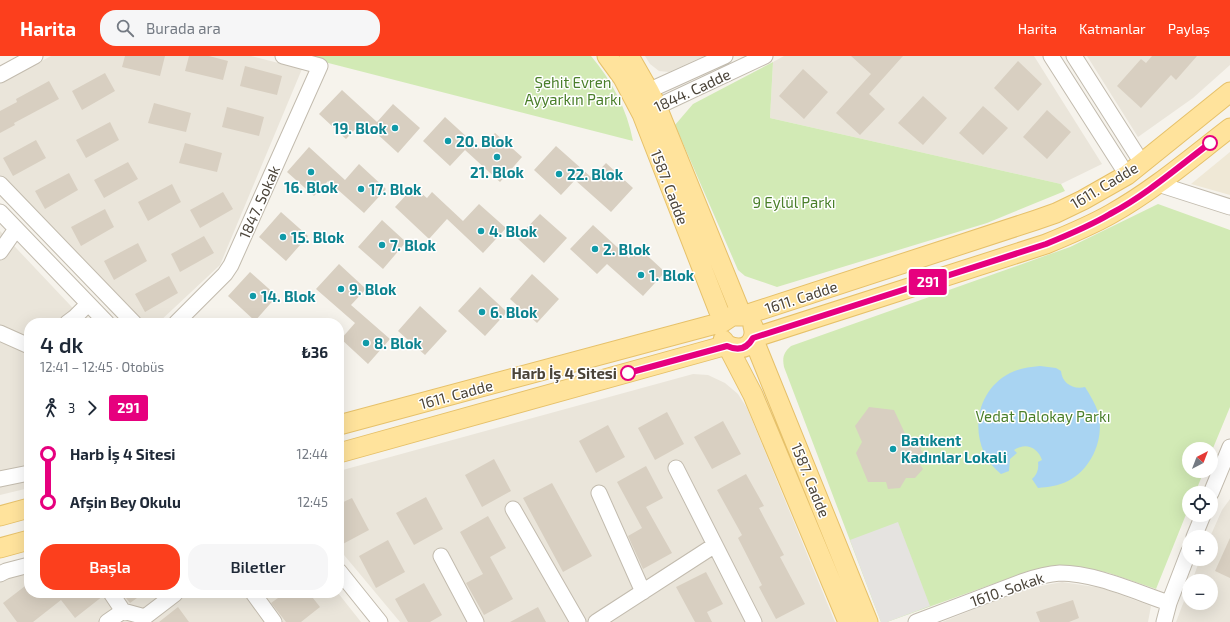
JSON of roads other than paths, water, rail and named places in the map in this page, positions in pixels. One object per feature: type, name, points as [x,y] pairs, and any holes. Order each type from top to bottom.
[{"type":"main road","name":"1587. Cadde","points":[[607,56],[645,102],[742,316]]},
{"type":"main road","name":"1587. Cadde","points":[[629,56],[724,322]]},
{"type":"main road","name":"1611. Cadde","points":[[344,424],[724,322],[732,316],[742,316],[1056,213],[1083,200],[1127,175],[1230,92]]},
{"type":"main road","name":"1611. Cadde","points":[[344,452],[727,346],[743,348],[751,343],[753,338],[1046,244],[1110,214],[1158,184],[1230,128]]},
{"type":"main road","points":[[742,316],[747,318],[754,327],[755,333],[753,338]]},
{"type":"main road","points":[[724,322],[720,332],[727,346]]},
{"type":"main road","name":"1587. Cadde","points":[[753,338],[868,622]]},
{"type":"main road","name":"1587. Cadde","points":[[727,346],[753,395],[848,622]]},
{"type":"main road","points":[[0,516],[24,509]]},
{"type":"main road","points":[[0,548],[24,541]]},
{"type":"street","points":[[0,76],[35,56]]},
{"type":"street","name":"1847. Sokak","points":[[181,318],[225,274],[230,265],[320,66],[283,56]]},
{"type":"street","name":"1844. Cadde","points":[[645,102],[725,56]]},
{"type":"street","name":"1844. Cadde","points":[[645,102],[765,56]]},
{"type":"street","points":[[1052,56],[1127,175]]},
{"type":"street","points":[[1074,56],[1142,163]]},
{"type":"street","points":[[0,184],[129,318]]},
{"type":"street","points":[[1158,184],[1230,207]]},
{"type":"street","points":[[0,212],[102,318]]},
{"type":"street","points":[[0,252],[16,229]]},
{"type":"street","points":[[74,318],[88,304]]},
{"type":"street","points":[[0,333],[24,344]]},
{"type":"street","points":[[1214,486],[1230,447]]},
{"type":"street","points":[[676,468],[754,622]]},
{"type":"street","points":[[0,479],[24,474]]},
{"type":"street","points":[[1218,488],[1230,478]]},
{"type":"street","points":[[599,492],[643,592]]},
{"type":"street","points":[[513,508],[578,622]]},
{"type":"street","points":[[596,622],[715,545]]},
{"type":"street","points":[[442,556],[476,622]]},
{"type":"street","points":[[1164,622],[1169,603],[1183,566]]},
{"type":"street","points":[[0,574],[24,567]]},
{"type":"street","name":"1610. Sokak","points":[[916,622],[1024,581],[1060,573],[1097,578],[1169,603]]},
{"type":"street","points":[[344,577],[380,622]]},
{"type":"street","points":[[114,598],[123,611],[145,617],[170,598]]},
{"type":"street","points":[[258,598],[274,622]]},
{"type":"street","points":[[107,622],[123,611]]},
{"type":"water","points":[[1040,366],[1056,368],[1061,371],[1063,379],[1069,385],[1081,388],[1085,387],[1098,412],[1100,432],[1095,452],[1084,469],[1068,481],[1049,487],[1038,488],[1032,479],[1037,472],[1038,462],[1042,460],[1037,452],[1031,447],[1027,446],[1022,446],[1014,450],[1017,453],[1010,459],[1009,471],[1001,474],[990,463],[983,450],[979,436],[978,421],[981,407],[997,382],[1017,370]]},
{"type":"place","name":"19. Blok","points":[[395,128]]},
{"type":"place","name":"20. Blok","points":[[448,141]]},
{"type":"place","name":"21. Blok","points":[[497,157]]},
{"type":"place","name":"16. Blok","points":[[311,172]]},
{"type":"place","name":"22. Blok","points":[[559,174]]},
{"type":"place","name":"17. Blok","points":[[361,189]]},
{"type":"place","name":"4. Blok","points":[[481,231]]},
{"type":"place","name":"15. Blok","points":[[283,237]]},
{"type":"place","name":"7. Blok","points":[[382,245]]},
{"type":"place","name":"2. Blok","points":[[595,249]]},
{"type":"place","name":"1. Blok","points":[[641,275]]},
{"type":"place","name":"9. Blok","points":[[341,289]]},
{"type":"place","name":"14. Blok","points":[[253,296]]},
{"type":"place","name":"6. Blok","points":[[482,312]]},
{"type":"place","name":"8. Blok","points":[[366,343]]},
{"type":"place","name":"Harb İş 4 Sitesi","points":[[628,373]]},
{"type":"place","name":"Batıkent Kadınlar Lokali","points":[[893,449]]},
{"type":"park label","name":"Şehit Evren Ayyarkın Parkı","points":[[573,90]]},
{"type":"park label","name":"9 Eylül Parkı","points":[[794,202]]},
{"type":"park label","name":"Vedat Dalokay Parkı","points":[[1043,416]]}]
